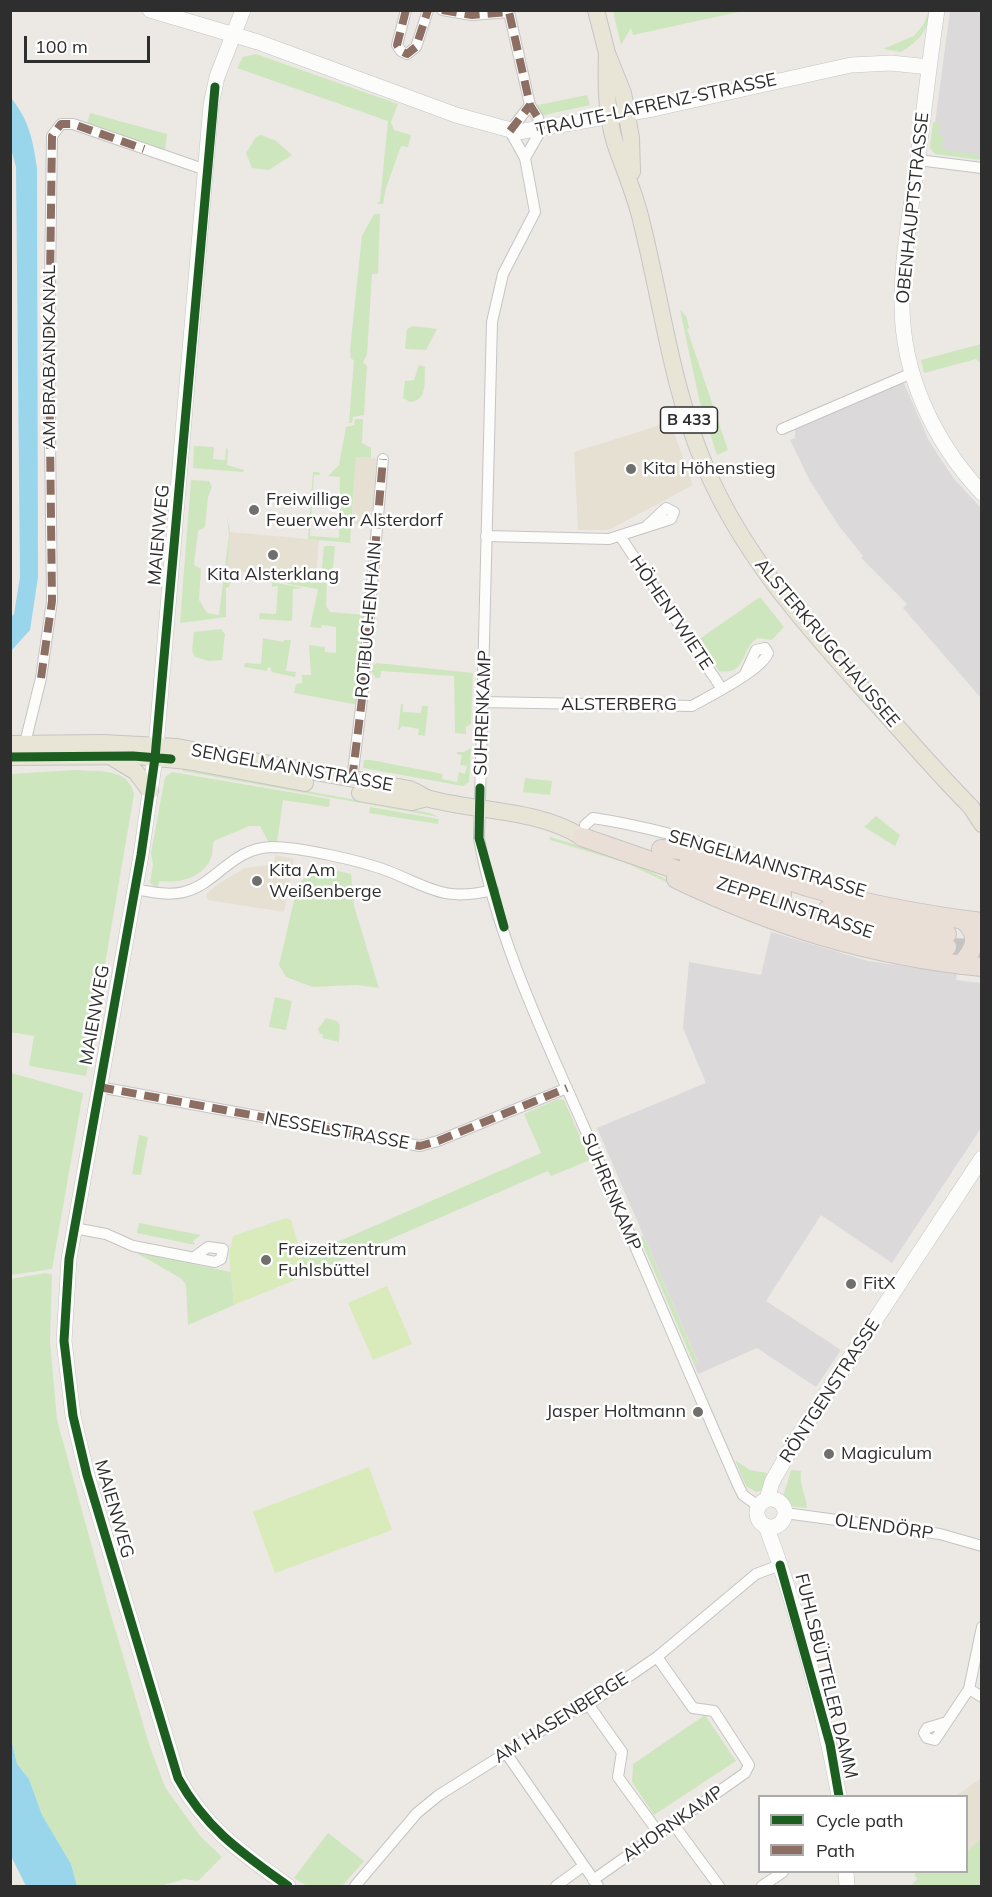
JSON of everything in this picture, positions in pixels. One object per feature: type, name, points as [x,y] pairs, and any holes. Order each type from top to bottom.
[{"type":"highway","name":"SENGELMANNSTRASSE","points":[[578,830],[653,853]]},
{"type":"highway","points":[[653,853],[687,849],[811,888],[981,922]]},
{"type":"highway","points":[[653,853],[675,879],[728,904],[798,931],[878,952],[981,967]]},
{"type":"highway","name":"ZEPPELINSTRASSE","points":[[653,853],[840,926],[871,935],[948,941]]},
{"type":"highway","points":[[960,965],[974,948],[975,939],[973,931],[963,920]]},
{"type":"main road","name":"ALSTERKRUGCHAUSSEE","points":[[596,10],[607,53],[621,85],[627,114],[632,186]]},
{"type":"main road","name":"ALSTERKRUGCHAUSSEE","points":[[607,53],[605,89],[615,142],[632,186],[684,404],[704,463],[724,507],[756,560],[789,604],[976,810],[981,824]]},
{"type":"main road","name":"SENGELMANNSTRASSE","points":[[18,744],[156,752],[412,802],[427,798]]},
{"type":"main road","name":"SENGELMANNSTRASSE","points":[[10,757],[110,756],[156,752],[177,747],[409,789],[427,798],[479,807],[578,830]]},
{"type":"main road","points":[[110,756],[136,772],[150,791]]},
{"type":"street","name":"TRAUTE-LAFRENZ-STRASSE","points":[[150,10],[234,35],[456,115],[510,131],[540,130],[627,114],[851,66],[891,63],[929,67]]},
{"type":"street","name":"MAIENWEG","points":[[243,10],[215,87],[156,752],[135,889],[74,1228],[67,1273],[64,1341],[73,1416],[87,1475],[167,1747],[183,1788],[209,1824],[225,1840],[288,1887]]},
{"type":"street","points":[[406,10],[397,45],[407,54],[416,47],[428,10]]},
{"type":"street","points":[[442,10],[472,15],[509,12],[530,105],[538,118],[540,130],[525,158]]},
{"type":"street","name":"OBENHAUPTSTRASSE","points":[[937,10],[902,300],[903,328],[912,373],[937,436],[979,485]]},
{"type":"street","points":[[510,131],[530,105]]},
{"type":"street","name":"AM BRABANDKANAL","points":[[18,744],[41,678],[52,601],[49,367],[52,136],[61,124],[73,124],[206,170]]},
{"type":"street","name":"SUHRENKAMP","points":[[510,131],[525,158],[535,212],[503,274],[492,322],[486,536],[488,579],[479,838],[521,976],[567,1088],[738,1485],[743,1495],[762,1503]]},
{"type":"street","points":[[918,160],[981,168]]},
{"type":"street","points":[[782,429],[912,373]]},
{"type":"street","name":"ROTBUCHENHAIN","points":[[352,780],[360,716],[383,459]]},
{"type":"street","points":[[486,536],[568,539],[620,536],[648,526]]},
{"type":"street","name":"HÖHENTWIETE","points":[[620,536],[722,689]]},
{"type":"street","name":"ALSTERBERG","points":[[483,702],[692,706],[745,674]]},
{"type":"street","name":"SENGELMANNSTRASSE","points":[[578,830],[593,818],[670,835],[731,852],[814,880],[923,910]]},
{"type":"street","points":[[135,889],[170,894],[189,891],[239,857],[271,848],[302,851],[388,871],[413,884],[441,893],[463,896],[493,890]]},
{"type":"street","name":"NESSELSTRASSE","points":[[99,1087],[420,1146],[438,1141],[567,1088]]},
{"type":"street","name":"RÖNTGENSTRASSE","points":[[762,1503],[794,1443],[981,1158]]},
{"type":"street","points":[[74,1228],[106,1234],[127,1245],[193,1258]]},
{"type":"street","name":"RÖNTGENSTRASSE","points":[[778,1474],[778,1517]]},
{"type":"street","points":[[775,1499],[778,1517],[758,1519],[762,1503],[775,1499]]},
{"type":"street","name":"OLENDÖRP","points":[[778,1517],[939,1534],[981,1546]]},
{"type":"street","name":"FUHLSBÜTTELER DAMM","points":[[778,1517],[780,1565],[830,1744],[839,1795]]},
{"type":"street","name":"AM HASENBERGE","points":[[355,1887],[417,1814],[439,1795],[571,1712],[588,1704],[657,1656],[756,1574],[780,1565]]},
{"type":"street","points":[[947,1722],[969,1689],[981,1627]]},
{"type":"street","name":"AHORNKAMP","points":[[596,1883],[658,1833],[674,1825],[745,1773],[749,1765],[714,1711],[693,1708],[657,1656]]},
{"type":"street","points":[[969,1689],[981,1697]]},
{"type":"street","points":[[588,1704],[622,1752],[618,1777],[658,1833]]},
{"type":"street","points":[[506,1753],[582,1867],[596,1883]]},
{"type":"street","points":[[674,1825],[719,1887]]},
{"type":"street","points":[[556,1887],[582,1867]]},
{"type":"street","points":[[762,1887],[782,1873]]},
{"type":"shaded area","points":[[950,11],[981,11],[981,159],[940,153],[932,146]]},
{"type":"shaded area","points":[[903,381],[929,441],[954,479],[981,508],[981,698],[903,608],[907,604],[861,558],[863,556],[839,526],[810,481],[790,440],[795,438],[795,429]]},
{"type":"shaded area","name":"Kita Höhenstieg","points":[[670,422],[693,485],[609,530],[578,530],[574,452]]},
{"type":"shaded area","points":[[356,457],[381,459],[375,526],[352,524]]},
{"type":"shaded area","name":"Kita Alsterklang","points":[[230,532],[319,540],[316,576],[227,571]]},
{"type":"shaded area","name":"Kita Am Weißenberge","points":[[275,855],[294,859],[284,912],[208,900],[206,895],[215,886],[245,868],[274,864]]},
{"type":"shaded area","points":[[771,932],[868,961],[957,974],[956,980],[981,983],[981,1128],[892,1263],[821,1215],[766,1301],[841,1350],[816,1387],[757,1348],[698,1374],[694,1364],[698,1362],[597,1128],[706,1083],[683,1028],[689,962],[761,975]]},
{"type":"shaded area","points":[[981,1778],[981,1886],[910,1886],[917,1879],[914,1875],[916,1873],[968,1873],[968,1795],[957,1795]]},
{"type":"green space","points":[[743,10],[633,35],[631,28],[621,45],[613,11]]},
{"type":"green space","points":[[929,11],[927,25],[913,44],[901,52],[883,49],[914,36],[923,25]]},
{"type":"green space","points":[[256,54],[398,104],[391,122],[394,130],[411,135],[408,147],[401,146],[386,188],[383,204],[377,204],[380,201],[388,121],[237,68],[243,57]]},
{"type":"green space","points":[[587,95],[590,105],[540,116],[533,106]]},
{"type":"green space","points":[[90,113],[167,134],[165,151],[87,124]]},
{"type":"green space","points":[[933,122],[940,123],[938,135],[944,136],[942,149],[981,156],[981,160],[935,154],[930,148]]},
{"type":"green space","points":[[261,135],[276,141],[292,155],[269,170],[252,168],[246,153],[256,137]]},
{"type":"green space","points":[[374,214],[380,214],[378,274],[372,274],[367,355],[363,362],[367,366],[364,415],[353,417],[352,423],[349,423],[354,360],[351,359],[350,350],[362,236]]},
{"type":"green space","points":[[680,310],[686,316],[689,328],[687,329],[728,450],[717,455],[700,403]]},
{"type":"green space","points":[[413,326],[437,329],[426,350],[405,349],[407,329]]},
{"type":"green space","points":[[981,344],[981,363],[976,359],[924,373],[921,360]]},
{"type":"green space","points":[[419,365],[425,367],[424,389],[420,398],[410,402],[403,398],[405,381],[414,380]]},
{"type":"green space","points":[[355,419],[363,419],[362,443],[371,448],[371,458],[356,457],[350,543],[308,539],[313,472],[319,472],[320,475],[314,475],[310,536],[339,538],[340,477],[328,476],[339,465],[346,427],[354,425]]},
{"type":"green space","points":[[194,446],[214,447],[213,459],[225,460],[226,448],[228,449],[227,465],[244,470],[243,472],[193,468]]},
{"type":"green space","points":[[191,480],[209,481],[212,487],[208,497],[205,527],[198,531],[194,565],[201,569],[199,600],[207,613],[219,615],[229,535],[227,516],[230,532],[227,576],[232,577],[229,587],[226,588],[226,617],[180,623]]},
{"type":"green space","points":[[324,546],[335,546],[332,578],[321,578]]},
{"type":"green space","points":[[288,580],[327,583],[326,606],[330,612],[366,615],[359,705],[294,693],[296,684],[302,683],[302,675],[311,675],[309,645],[325,647],[325,652],[336,653],[336,627],[322,625],[321,628],[310,627],[318,589],[287,584]]},
{"type":"green space","points":[[272,582],[303,588],[293,589],[292,621],[259,619],[260,613],[276,614],[278,586],[272,587]]},
{"type":"green space","points":[[760,597],[784,627],[772,640],[758,638],[752,643],[740,665],[735,669],[719,671],[698,640]]},
{"type":"green space","points":[[221,629],[225,634],[222,660],[209,661],[195,657],[192,651],[194,632]]},
{"type":"green space","points":[[263,638],[283,642],[291,640],[286,671],[296,672],[295,677],[271,672],[271,668],[268,667],[267,671],[244,667],[245,663],[261,664]]},
{"type":"green space","points":[[377,663],[473,673],[471,724],[466,727],[466,734],[455,733],[454,676],[381,671],[380,678],[376,678],[369,668]]},
{"type":"green space","points":[[401,704],[403,704],[403,712],[421,713],[422,706],[428,706],[425,736],[418,735],[419,729],[402,726],[398,731]]},
{"type":"green space","points":[[471,748],[469,782],[463,786],[363,768],[364,760],[371,760],[443,774],[442,779],[457,782],[459,772],[465,774],[467,766],[460,765],[462,755],[457,752],[464,752]]},
{"type":"green space","points":[[183,769],[430,813],[439,817],[183,771]]},
{"type":"green space","points":[[74,770],[102,771],[119,775],[131,785],[134,794],[86,1076],[29,1066],[34,1036],[10,1032],[11,774]]},
{"type":"green space","points":[[172,772],[330,799],[329,807],[283,800],[277,843],[268,841],[260,826],[249,826],[214,841],[209,863],[198,874],[183,880],[159,881],[158,889],[150,883],[153,865],[151,853],[165,777]]},
{"type":"green space","points":[[525,778],[552,781],[550,795],[523,792]]},
{"type":"green space","points":[[370,807],[439,819],[438,824],[369,813]]},
{"type":"green space","points":[[876,816],[900,835],[895,846],[864,827]]},
{"type":"green space","points":[[550,837],[628,860],[728,911],[626,863],[550,840]]},
{"type":"green space","points":[[313,865],[351,874],[354,906],[379,988],[357,985],[313,987],[286,977],[279,965],[297,888]]},
{"type":"green space","points":[[275,997],[292,1001],[286,1030],[269,1027]]},
{"type":"green space","points":[[326,1018],[337,1021],[340,1025],[339,1042],[322,1038],[323,1034],[320,1034],[318,1029]]},
{"type":"green space","points":[[11,1073],[83,1093],[52,1269],[11,1275]]},
{"type":"green space","points":[[558,1099],[564,1100],[590,1160],[551,1176],[548,1171],[307,1275],[299,1249],[342,1240],[541,1153],[524,1114]]},
{"type":"green space","points":[[139,1135],[148,1137],[141,1175],[132,1174]]},
{"type":"green space","name":"Freizeitzentrum Fuhlsbüttel","points":[[286,1218],[291,1220],[307,1275],[234,1305],[229,1255],[233,1236]]},
{"type":"green space","points":[[139,1223],[201,1235],[193,1241],[195,1245],[137,1233]]},
{"type":"green space","points":[[643,1235],[698,1363],[694,1364],[640,1238]]},
{"type":"green space","points":[[135,1252],[231,1272],[234,1305],[188,1325],[186,1285],[182,1279]]},
{"type":"green space","points":[[46,1273],[52,1275],[50,1341],[57,1420],[149,1744],[165,1787],[200,1836],[222,1857],[198,1881],[185,1879],[160,1886],[77,1886],[71,1864],[42,1815],[29,1779],[17,1764],[10,1734],[10,1279]]},
{"type":"green space","points":[[387,1286],[412,1344],[373,1360],[348,1303]]},
{"type":"green space","points":[[735,1460],[750,1470],[767,1473],[764,1490],[756,1492],[746,1486]]},
{"type":"green space","points":[[369,1467],[392,1530],[275,1573],[253,1512]]},
{"type":"green space","points":[[791,1470],[801,1471],[807,1508],[789,1506],[783,1497]]},
{"type":"green space","points":[[705,1715],[736,1761],[654,1815],[632,1782],[633,1764]]},
{"type":"green space","points":[[328,1833],[364,1861],[342,1886],[307,1886],[294,1878]]},
{"type":"green space","points":[[981,1838],[981,1886],[917,1886],[913,1883],[918,1879],[914,1875],[917,1873],[968,1873],[968,1851]]},
{"type":"water","points":[[11,98],[22,114],[29,131],[37,168],[38,577],[30,630],[11,651],[11,617],[14,614],[20,577],[16,167],[11,149]]},
{"type":"water","points":[[10,1734],[17,1764],[29,1779],[42,1815],[71,1864],[77,1886],[26,1886],[11,1856]]},
{"type":"tunnel","points":[[947,947],[982,948]]},
{"type":"marked path","points":[[406,10],[397,45],[407,54],[416,47],[428,10]]},
{"type":"marked path","points":[[442,10],[472,15],[509,12],[530,105],[538,118],[541,130]]},
{"type":"marked path","points":[[510,131],[530,105]]},
{"type":"marked path","points":[[41,678],[52,601],[49,355],[52,136],[61,124],[73,124],[144,149]]},
{"type":"marked path","points":[[352,780],[362,699],[383,459]]},
{"type":"marked path","points":[[99,1087],[420,1146],[438,1141],[567,1088]]},
{"type":"cycle path","points":[[215,87],[155,758],[141,855],[69,1259],[64,1341],[73,1416],[87,1475],[178,1778],[201,1812],[226,1839],[288,1886]]},
{"type":"cycle path","points":[[10,757],[133,756],[171,759]]},
{"type":"cycle path","points":[[480,788],[479,838],[504,927]]},
{"type":"cycle path","points":[[780,1565],[830,1744],[839,1795]]},
{"type":"place","name":"Kita Höhenstieg","points":[[631,469]]},
{"type":"place","name":"Freiwillige Feuerwehr Alsterdorf","points":[[254,510]]},
{"type":"place","name":"Kita Alsterklang","points":[[273,555]]},
{"type":"place","name":"Kita Am Weißenberge","points":[[257,881]]},
{"type":"place","name":"Freizeitzentrum Fuhlsbüttel","points":[[266,1260]]},
{"type":"place","name":"FitX","points":[[851,1284]]},
{"type":"place","name":"Jasper Holtmann","points":[[698,1412]]},
{"type":"place","name":"Magiculum","points":[[829,1454]]}]
